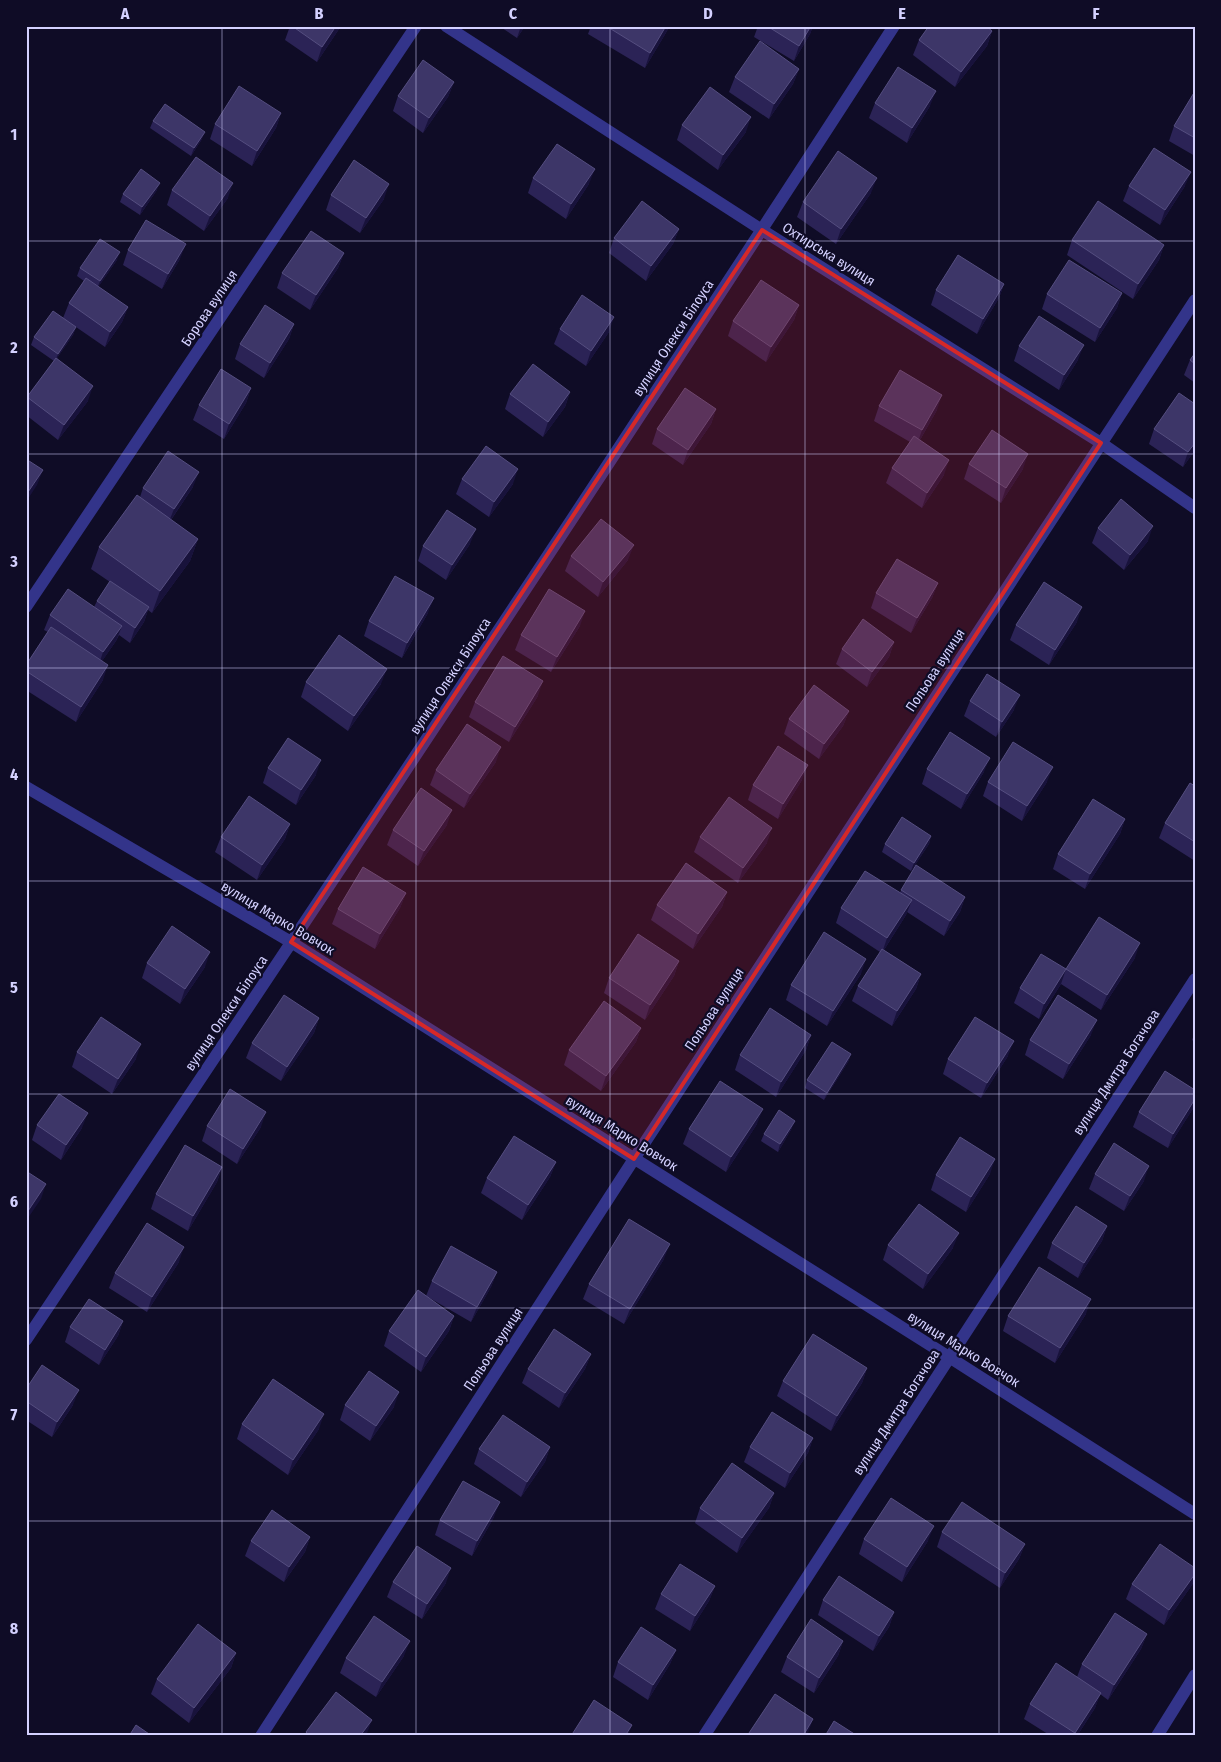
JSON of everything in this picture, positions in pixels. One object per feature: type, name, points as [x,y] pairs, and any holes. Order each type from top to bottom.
[{"type":"street","name":"Борова вулиця","points":[[26,607],[416,26]]},
{"type":"street","name":"Охтирська вулиця","points":[[446,26],[762,230],[1101,443],[1195,508]]},
{"type":"street","name":"вулиця Олекси Білоуса","points":[[26,1340],[762,230],[894,26]]},
{"type":"street","name":"Польова вулиця","points":[[261,1736],[634,1158],[1195,300]]},
{"type":"street","name":"вулиця Марко Вовчок","points":[[26,787],[291,942],[1195,1514]]},
{"type":"street","name":"вулиця Дмитра Богачова","points":[[704,1736],[1195,979]]},
{"type":"street","points":[[1157,1736],[1195,1676]]},
{"type":"highlighted area","points":[[762,230],[1101,443],[634,1159],[291,942]]},
{"type":"building","points":[[292,26],[336,26],[322,47]]},
{"type":"building","points":[[606,26],[666,26],[650,53]]},
{"type":"building","points":[[767,26],[811,26],[799,46]]},
{"type":"building","points":[[929,26],[986,26],[992,31],[961,72],[919,40]]},
{"type":"building","points":[[760,41],[799,69],[774,104],[735,77]]},
{"type":"building","points":[[423,60],[454,82],[429,118],[398,96]]},
{"type":"building","points":[[898,67],[936,91],[912,128],[875,103]]},
{"type":"building","points":[[239,86],[281,113],[257,151],[215,124]]},
{"type":"building","points":[[710,87],[751,117],[723,155],[682,125]]},
{"type":"building","points":[[1195,91],[1195,138],[1174,126]]},
{"type":"building","points":[[165,104],[205,132],[194,148],[153,121]]},
{"type":"building","points":[[557,144],[595,169],[571,204],[533,178]]},
{"type":"building","points":[[1154,148],[1191,172],[1165,210],[1129,186]]},
{"type":"building","points":[[838,151],[877,178],[841,229],[803,202]]},
{"type":"building","points":[[196,157],[233,183],[210,216],[172,190]]},
{"type":"building","points":[[354,160],[389,184],[366,218],[331,195]]},
{"type":"building","points":[[141,169],[160,183],[142,207],[123,194]]},
{"type":"building","points":[[642,201],[679,229],[651,266],[614,238]]},
{"type":"building","points":[[1098,201],[1164,245],[1138,284],[1072,240]]},
{"type":"building","points":[[146,220],[186,244],[168,274],[128,250]]},
{"type":"building","points":[[311,231],[344,253],[316,295],[282,273]]},
{"type":"building","points":[[100,239],[120,252],[100,281],[80,268]]},
{"type":"building","points":[[958,255],[1004,284],[983,319],[936,290]]},
{"type":"building","points":[[1069,260],[1122,293],[1100,328],[1047,294]]},
{"type":"building","points":[[86,278],[128,307],[110,332],[69,303]]},
{"type":"building","points":[[761,280],[799,305],[771,347],[733,321]]},
{"type":"building","points":[[582,295],[614,317],[591,351],[560,329]]},
{"type":"building","points":[[265,305],[294,324],[270,363],[240,344]]},
{"type":"building","points":[[53,311],[76,327],[58,354],[34,337]]},
{"type":"building","points":[[1039,316],[1084,345],[1064,375],[1019,346]]},
{"type":"building","points":[[1195,353],[1195,364],[1190,360]]},
{"type":"building","points":[[56,358],[93,386],[64,425],[27,397]]},
{"type":"building","points":[[533,364],[570,392],[548,422],[510,394]]},
{"type":"building","points":[[221,369],[251,388],[229,424],[199,405]]},
{"type":"building","points":[[900,370],[942,395],[922,430],[879,406]]},
{"type":"building","points":[[685,388],[716,409],[688,450],[657,429]]},
{"type":"building","points":[[1179,393],[1195,404],[1195,443],[1188,452],[1154,429]]},
{"type":"building","points":[[992,430],[1028,454],[1006,488],[969,464]]},
{"type":"building","points":[[914,436],[949,460],[927,493],[892,468]]},
{"type":"building","points":[[486,446],[518,469],[494,502],[462,479]]},
{"type":"building","points":[[168,451],[199,472],[174,509],[143,488]]},
{"type":"building","points":[[26,459],[43,470],[26,495]]},
{"type":"building","points":[[137,495],[198,539],[160,591],[99,547]]},
{"type":"building","points":[[1121,499],[1153,526],[1130,555],[1098,528]]},
{"type":"building","points":[[447,510],[476,529],[452,565],[423,546]]},
{"type":"building","points":[[601,519],[634,545],[603,582],[571,556]]},
{"type":"building","points":[[897,559],[938,583],[917,618],[876,593]]},
{"type":"building","points":[[395,576],[434,598],[407,643],[369,621]]},
{"type":"building","points":[[110,581],[149,607],[135,628],[97,601]]},
{"type":"building","points":[[1044,582],[1082,607],[1055,650],[1016,625]]},
{"type":"building","points":[[68,589],[122,626],[103,652],[50,615]]},
{"type":"building","points":[[549,589],[585,611],[557,657],[521,635]]},
{"type":"building","points":[[863,619],[894,642],[872,672],[842,649]]},
{"type":"building","points":[[51,627],[108,665],[81,707],[26,671],[26,665]]},
{"type":"building","points":[[339,635],[387,669],[354,716],[306,682]]},
{"type":"building","points":[[503,656],[543,681],[515,727],[475,702]]},
{"type":"building","points":[[987,674],[1020,695],[1002,722],[970,701]]},
{"type":"building","points":[[814,685],[849,711],[824,744],[789,719]]},
{"type":"building","points":[[467,724],[501,747],[470,794],[436,770]]},
{"type":"building","points":[[950,732],[990,758],[967,794],[927,769]]},
{"type":"building","points":[[288,738],[321,760],[301,790],[268,768]]},
{"type":"building","points":[[1013,742],[1053,767],[1027,806],[988,782]]},
{"type":"building","points":[[778,746],[808,765],[783,804],[753,785]]},
{"type":"building","points":[[1190,783],[1195,786],[1195,842],[1165,823]]},
{"type":"building","points":[[421,788],[452,810],[424,851],[393,830]]},
{"type":"building","points":[[249,796],[290,824],[262,865],[221,837]]},
{"type":"building","points":[[729,797],[772,828],[743,868],[700,837]]},
{"type":"building","points":[[1093,799],[1125,819],[1090,874],[1058,854]]},
{"type":"building","points":[[902,817],[931,836],[914,863],[885,844]]},
{"type":"building","points":[[686,863],[727,892],[698,934],[657,905]]},
{"type":"building","points":[[916,865],[965,897],[950,921],[901,890]]},
{"type":"building","points":[[363,867],[406,893],[380,934],[338,909]]},
{"type":"building","points":[[865,871],[912,900],[887,938],[841,908]]},
{"type":"building","points":[[1099,917],[1140,943],[1107,995],[1066,969]]},
{"type":"building","points":[[172,926],[210,952],[185,989],[147,963]]},
{"type":"building","points":[[824,932],[866,959],[833,1011],[791,985]]},
{"type":"building","points":[[638,934],[679,961],[650,1005],[609,978]]},
{"type":"building","points":[[882,949],[921,974],[897,1011],[858,986]]},
{"type":"building","points":[[1041,954],[1066,969],[1044,1004],[1020,988]]},
{"type":"building","points":[[284,995],[319,1018],[287,1067],[252,1043]]},
{"type":"building","points":[[1058,995],[1097,1020],[1069,1064],[1030,1040]]},
{"type":"building","points":[[604,1001],[641,1028],[606,1076],[569,1050]]},
{"type":"building","points":[[770,1008],[811,1035],[781,1082],[740,1055]]},
{"type":"building","points":[[101,1017],[141,1044],[118,1079],[77,1052]]},
{"type":"building","points":[[975,1017],[1014,1041],[987,1083],[948,1059]]},
{"type":"building","points":[[832,1042],[851,1054],[827,1093],[807,1080]]},
{"type":"building","points":[[1165,1071],[1195,1090],[1195,1099],[1173,1134],[1139,1112]]},
{"type":"building","points":[[720,1081],[763,1109],[731,1157],[689,1129]]},
{"type":"building","points":[[230,1089],[266,1112],[243,1149],[207,1126]]},
{"type":"building","points":[[59,1094],[88,1113],[66,1145],[37,1125]]},
{"type":"building","points":[[779,1110],[795,1121],[780,1144],[764,1134]]},
{"type":"building","points":[[514,1136],[556,1162],[528,1205],[487,1178]]},
{"type":"building","points":[[960,1137],[995,1159],[971,1197],[936,1175]]},
{"type":"building","points":[[1114,1143],[1149,1166],[1130,1196],[1095,1174]]},
{"type":"building","points":[[185,1145],[222,1167],[193,1216],[156,1194]]},
{"type":"building","points":[[26,1171],[46,1184],[26,1214]]},
{"type":"building","points":[[919,1204],[959,1233],[928,1274],[888,1245]]},
{"type":"building","points":[[1076,1206],[1107,1226],[1084,1263],[1052,1243]]},
{"type":"building","points":[[629,1219],[670,1244],[630,1309],[589,1284]]},
{"type":"building","points":[[147,1223],[184,1247],[152,1297],[115,1273]]},
{"type":"building","points":[[451,1246],[497,1272],[477,1307],[432,1281]]},
{"type":"building","points":[[1039,1267],[1091,1299],[1060,1348],[1008,1316]]},
{"type":"building","points":[[418,1290],[454,1316],[426,1357],[389,1331]]},
{"type":"building","points":[[89,1299],[123,1321],[105,1350],[70,1327]]},
{"type":"building","points":[[554,1329],[591,1354],[565,1393],[528,1369]]},
{"type":"building","points":[[813,1334],[867,1368],[837,1416],[783,1381]]},
{"type":"building","points":[[42,1365],[79,1390],[57,1422],[26,1401],[26,1389]]},
{"type":"building","points":[[369,1371],[399,1392],[376,1426],[345,1405]]},
{"type":"building","points":[[273,1379],[324,1414],[293,1460],[242,1424]]},
{"type":"building","points":[[772,1412],[813,1438],[790,1473],[750,1447]]},
{"type":"building","points":[[503,1415],[550,1447],[527,1482],[479,1449]]},
{"type":"building","points":[[732,1463],[774,1493],[742,1538],[700,1508]]},
{"type":"building","points":[[463,1481],[500,1502],[477,1541],[440,1520]]},
{"type":"building","points":[[891,1498],[934,1526],[907,1567],[864,1539]]},
{"type":"building","points":[[962,1502],[1025,1544],[1005,1573],[942,1532]]},
{"type":"building","points":[[272,1510],[310,1537],[289,1567],[251,1541]]},
{"type":"building","points":[[1160,1544],[1195,1568],[1195,1574],[1169,1610],[1132,1584]]},
{"type":"building","points":[[417,1546],[451,1568],[427,1604],[393,1582]]},
{"type":"building","points":[[680,1564],[715,1586],[695,1616],[661,1594]]},
{"type":"building","points":[[839,1576],[894,1612],[879,1636],[823,1600]]},
{"type":"building","points":[[1115,1613],[1147,1634],[1114,1685],[1082,1664]]},
{"type":"building","points":[[374,1616],[410,1641],[382,1682],[346,1658]]},
{"type":"building","points":[[811,1619],[843,1641],[819,1678],[787,1657]]},
{"type":"building","points":[[198,1624],[236,1653],[194,1708],[157,1679]]},
{"type":"building","points":[[641,1627],[676,1650],[653,1685],[618,1662]]},
{"type":"building","points":[[1056,1663],[1101,1693],[1075,1733],[1030,1704]]},
{"type":"building","points":[[336,1692],[372,1720],[360,1736],[310,1736],[306,1732]]},
{"type":"building","points":[[775,1694],[813,1719],[803,1736],[747,1736]]},
{"type":"building","points":[[594,1700],[632,1725],[625,1736],[571,1736]]},
{"type":"building","points":[[834,1721],[856,1735],[825,1736]]},
{"type":"building","points":[[136,1725],[152,1736],[129,1736]]}]
